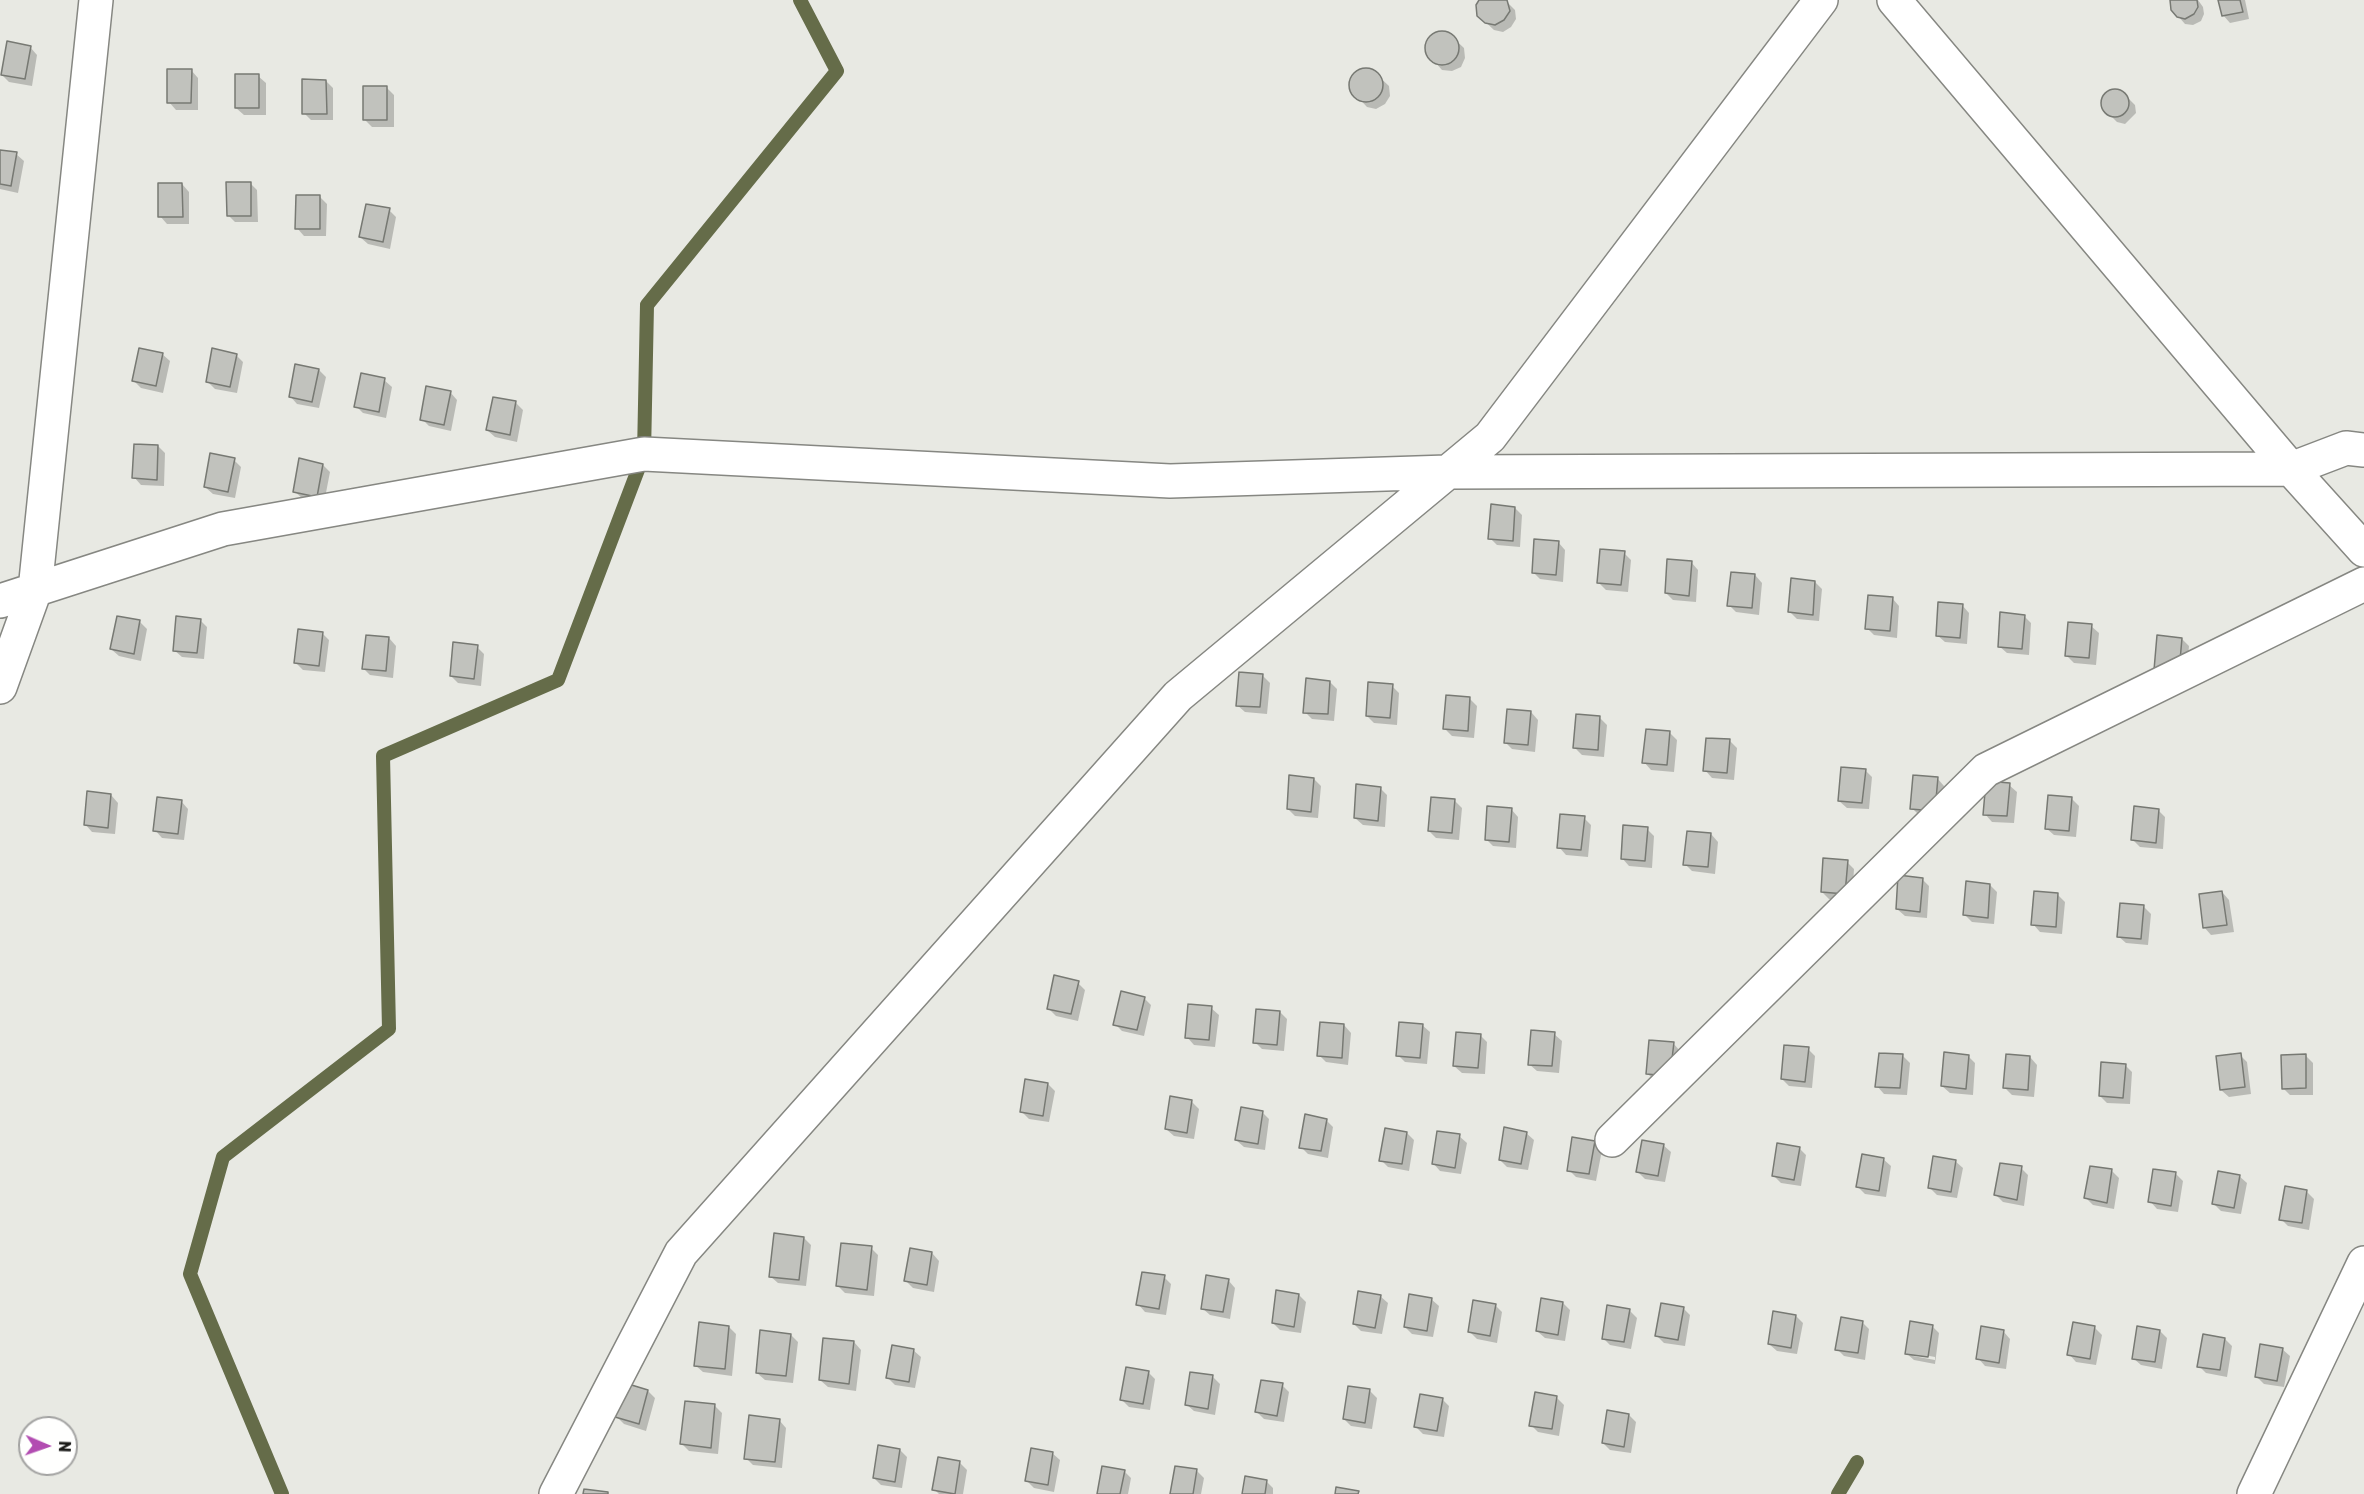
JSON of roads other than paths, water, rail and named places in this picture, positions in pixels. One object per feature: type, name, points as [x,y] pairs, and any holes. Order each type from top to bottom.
[{"type":"street","points":[[0,687],[35,590],[96,0]]},
{"type":"street","points":[[556,1494],[681,1253],[1178,696],[1490,437],[1821,0]]},
{"type":"street","points":[[1894,0],[2291,469],[2364,550]]},
{"type":"street","points":[[0,601],[223,529],[644,454],[1170,481],[1447,472],[2291,469],[2346,448],[2364,450]]},
{"type":"street","points":[[1612,1140],[1986,770],[2364,584]]},
{"type":"street","points":[[2254,1494],[2364,1263]]},
{"type":"waterway","points":[[282,1494],[190,1274],[223,1157],[389,1029],[383,756],[558,680],[644,454],[647,305],[837,71],[800,0]]},
{"type":"waterway","points":[[1838,1494],[1857,1462]]}]
